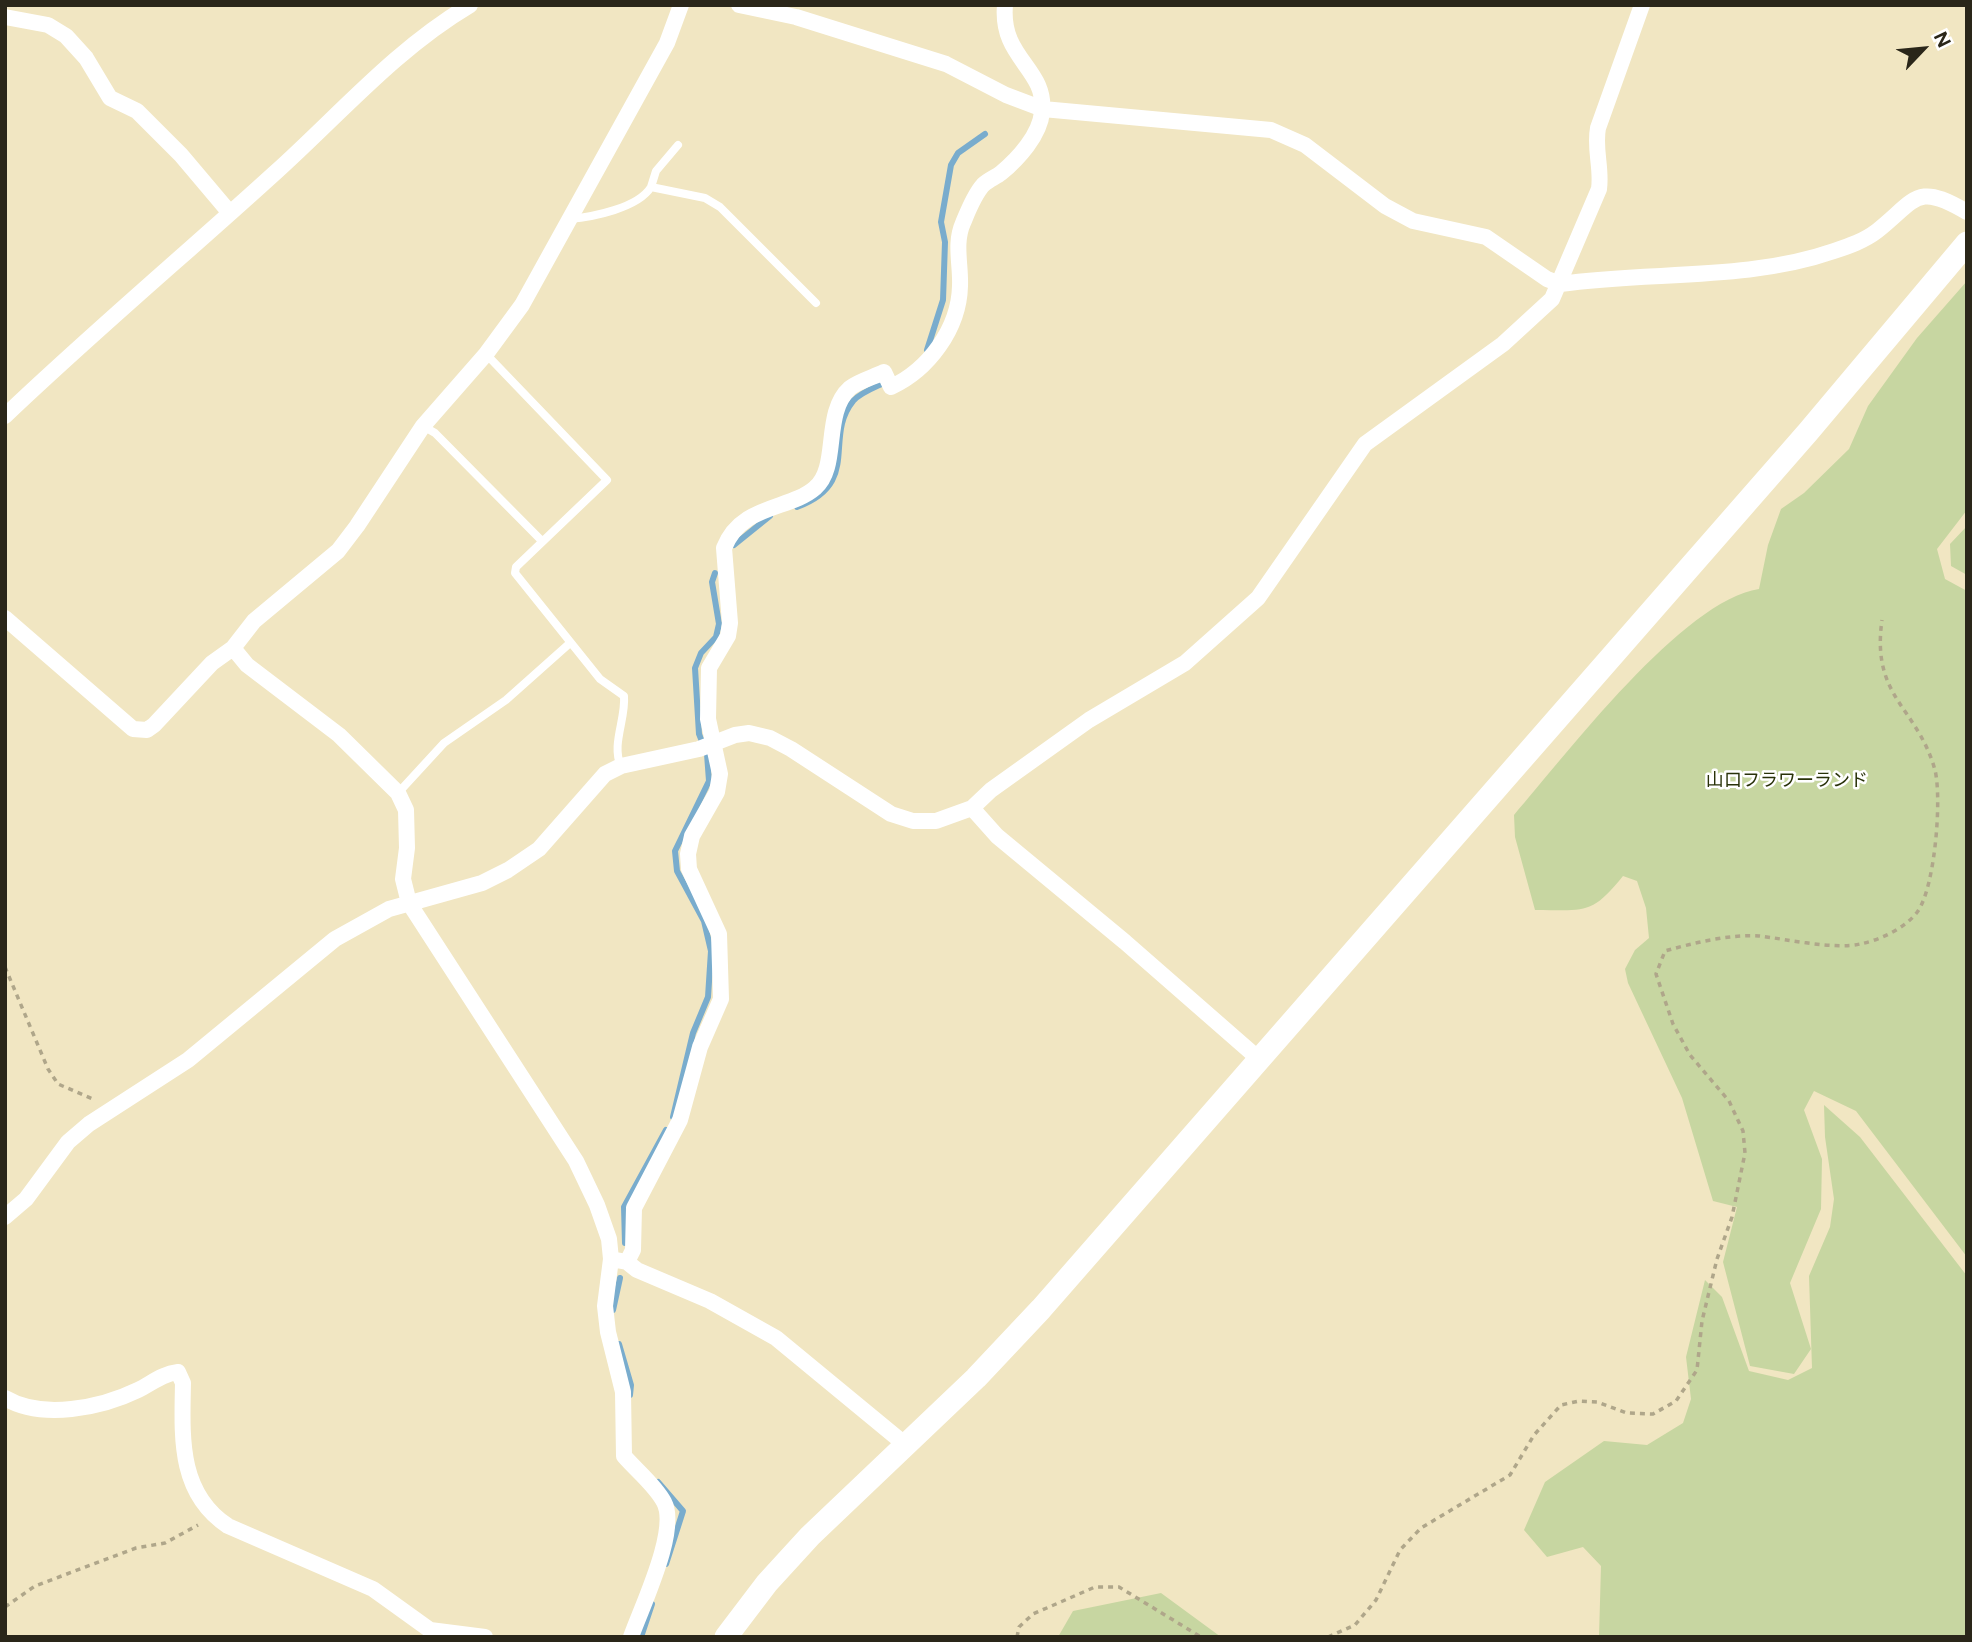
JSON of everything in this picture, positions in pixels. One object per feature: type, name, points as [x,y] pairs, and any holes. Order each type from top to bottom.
[{"type":"street","points":[[5,416],[230,214],[416,41],[470,5]]},
{"type":"street","points":[[5,618],[133,729],[146,730],[155,725],[212,663],[233,648],[254,621],[338,551],[423,426],[486,354],[522,305],[667,43],[681,5]]},
{"type":"street","points":[[739,5],[796,17],[946,64],[1006,95],[1043,109],[1271,130],[1305,145],[1385,206],[1413,221],[1486,237],[1514,253],[1547,279],[1560,284],[1793,262],[1858,243],[1906,204],[1924,195],[1941,197],[1967,212]]},
{"type":"street","points":[[631,1637],[670,1525],[666,1504],[658,1492],[624,1456],[623,1392],[608,1332],[605,1306],[619,1261],[633,1250],[634,1208],[680,1120],[700,1047],[721,999],[719,934],[689,869],[688,854],[692,836],[716,792],[720,774],[707,746],[709,668],[728,636],[724,548],[727,540],[746,521],[769,506],[817,487],[825,473],[836,410],[851,387],[884,372],[891,387],[911,378],[924,367],[941,343],[958,303],[961,227],[983,186],[1002,172],[1029,144],[1041,122],[1043,109],[1032,72],[1015,54],[1007,39],[1005,5]]},
{"type":"street","points":[[5,1217],[26,1199],[68,1142],[112,1109],[187,1060],[335,939],[380,913],[482,883],[508,870],[539,849],[605,774],[621,766],[707,746],[749,733],[770,737],[891,814],[913,821],[936,821],[972,808],[990,790],[1089,720],[1185,663],[1258,598],[1365,444],[1503,344],[1552,299],[1599,188],[1600,178],[1594,145],[1642,5]]},
{"type":"street","points":[[5,17],[48,25],[66,36],[86,58],[110,98],[137,111],[181,155],[230,214]]},
{"type":"street","points":[[726,1637],[767,1583],[810,1536],[907,1446],[1041,1309],[1808,432],[1967,243]]},
{"type":"street","points":[[233,648],[247,665],[339,735],[398,793],[405,810],[407,848],[402,879],[409,903],[576,1161],[619,1261],[710,1301],[776,1338],[907,1446]]},
{"type":"street","points":[[972,808],[997,836],[1125,942],[1260,1060]]},
{"type":"street","points":[[5,1398],[46,1411],[80,1408],[135,1391],[167,1374],[178,1373],[183,1383],[185,1469],[213,1516],[228,1526],[373,1589],[430,1630],[485,1637]]},
{"type":"lane","points":[[569,219],[632,205],[645,197],[656,171],[678,145]]},
{"type":"lane","points":[[651,187],[705,198],[720,207],[816,303]]},
{"type":"lane","points":[[486,354],[607,481],[541,540],[516,567],[516,573],[600,678],[624,696],[625,709],[616,755],[621,766]]},
{"type":"lane","points":[[423,426],[435,433],[541,540]]},
{"type":"lane","points":[[398,793],[444,743],[506,700],[570,643]]},
{"type":"path","points":[[1328,1637],[1355,1625],[1376,1600],[1399,1550],[1421,1528],[1510,1475],[1534,1435],[1561,1405],[1579,1401],[1597,1402],[1628,1413],[1653,1414],[1676,1401],[1697,1370],[1702,1321],[1717,1259],[1732,1217],[1745,1153],[1743,1131],[1728,1101],[1690,1055],[1673,1024],[1656,974],[1665,951],[1688,944],[1756,936],[1858,945],[1902,928],[1919,910],[1928,888],[1938,793],[1934,769],[1913,722],[1897,703],[1884,676],[1878,649],[1882,620]]},
{"type":"path","points":[[5,967],[48,1069],[58,1084],[112,1109]]},
{"type":"path","points":[[5,1607],[35,1586],[136,1548],[165,1543],[213,1516]]},
{"type":"path","points":[[1017,1637],[1018,1628],[1033,1614],[1095,1587],[1119,1587],[1201,1637]]},
{"type":"green space","name":"山口フラワーランド","points":[[1967,281],[1967,510],[1937,549],[1945,579],[1967,591],[1967,1257],[1856,1111],[1814,1091],[1804,1110],[1822,1159],[1821,1209],[1790,1283],[1811,1349],[1794,1374],[1750,1366],[1723,1262],[1737,1207],[1713,1201],[1682,1098],[1628,983],[1625,969],[1635,950],[1649,938],[1646,908],[1637,881],[1623,876],[1603,898],[1585,908],[1535,910],[1515,837],[1514,815],[1594,720],[1662,650],[1696,621],[1729,599],[1759,589],[1768,545],[1781,509],[1804,493],[1849,449],[1868,406],[1917,338]]},
{"type":"green space","points":[[1967,526],[1967,575],[1951,566],[1950,544]]},
{"type":"green space","points":[[1824,1105],[1860,1137],[1967,1276],[1967,1637],[1599,1637],[1601,1566],[1583,1547],[1547,1557],[1524,1530],[1545,1482],[1604,1441],[1647,1445],[1683,1423],[1691,1399],[1686,1357],[1705,1280],[1722,1297],[1749,1371],[1788,1380],[1812,1368],[1809,1276],[1830,1227],[1834,1199],[1825,1137]]},
{"type":"green space","points":[[1161,1593],[1221,1637],[1058,1637],[1073,1611]]},
{"type":"waterway","points":[[927,350],[943,300],[945,242],[941,222],[951,165],[958,153],[985,134]]},
{"type":"waterway","points":[[797,507],[817,497],[829,486],[835,473],[845,415],[853,401],[864,392],[886,382]]},
{"type":"waterway","points":[[734,545],[770,516]]},
{"type":"waterway","points":[[673,1117],[693,1033],[708,997],[711,951],[704,921],[677,871],[675,851],[709,781],[707,754],[699,734],[695,668],[701,653],[716,637],[719,624],[712,582],[715,573]]},
{"type":"waterway","points":[[625,1243],[624,1207],[666,1130]]},
{"type":"waterway","points":[[613,1310],[620,1278]]},
{"type":"waterway","points":[[619,1344],[631,1385],[630,1395]]},
{"type":"waterway","points":[[658,1482],[683,1511],[666,1564]]},
{"type":"waterway","points":[[641,1637],[652,1604]]}]
